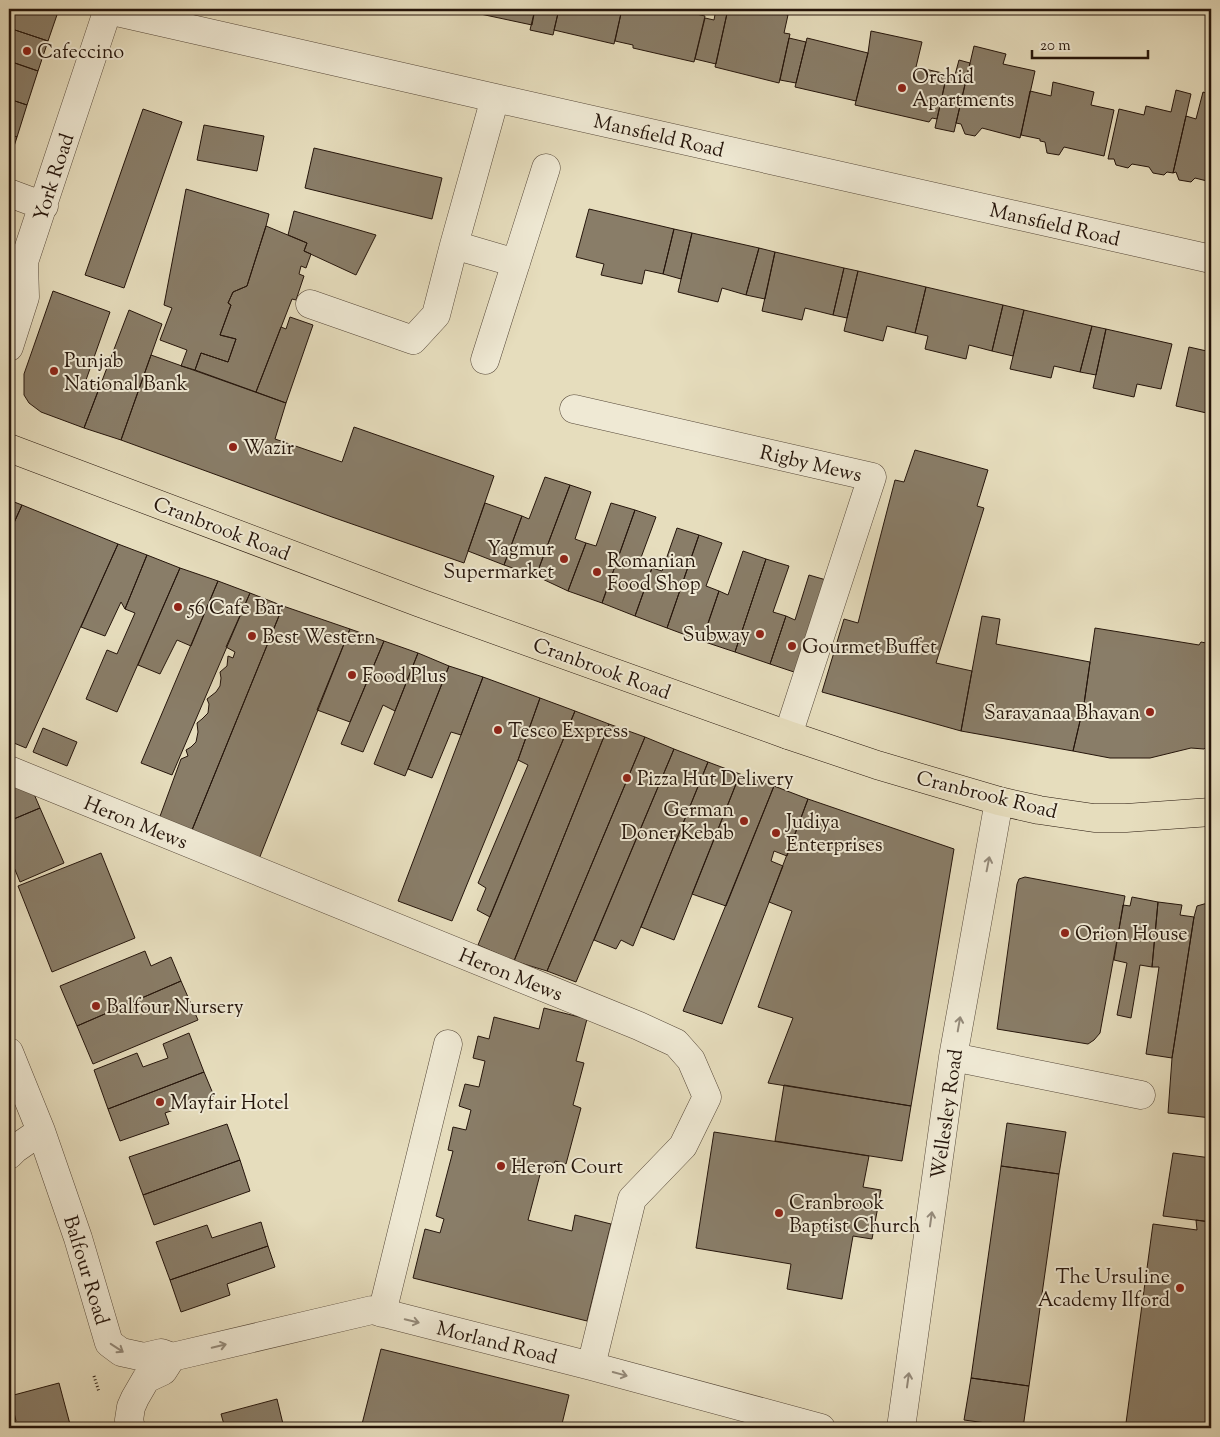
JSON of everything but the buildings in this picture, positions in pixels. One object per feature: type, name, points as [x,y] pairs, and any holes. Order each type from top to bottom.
[{"type":"main road","name":"Cranbrook Road","points":[[9,448],[420,603],[877,766],[999,801],[1040,810],[1094,818],[1126,818],[1211,812]]},
{"type":"street","name":"Mansfield Road","points":[[108,9],[1211,259]]},
{"type":"street","name":"York Road","points":[[9,347],[26,297],[24,262],[108,9]]},
{"type":"street","points":[[310,304],[413,340],[436,315],[495,98]]},
{"type":"street","points":[[485,360],[546,168]]},
{"type":"street","points":[[9,193],[44,206]]},
{"type":"street","points":[[454,245],[516,263]]},
{"type":"street","name":"Rigby Mews","points":[[574,409],[872,477],[788,735]]},
{"type":"street","name":"Heron Mews","points":[[9,770],[639,1026],[676,1043],[690,1060],[707,1097],[683,1146],[632,1199],[591,1366]]},
{"type":"street","name":"Wellesley Road","points":[[901,1428],[953,1057],[999,801]]},
{"type":"street","points":[[382,1313],[448,1044]]},
{"type":"street","name":"Balfour Road","points":[[9,1052],[41,1131],[78,1238],[109,1343],[121,1352],[144,1357],[161,1353],[172,1357]]},
{"type":"street","points":[[953,1057],[1140,1095]]},
{"type":"street","points":[[9,1155],[41,1131]]},
{"type":"street","name":"Morland Road","points":[[172,1357],[372,1310],[591,1366],[821,1428]]},
{"type":"street","points":[[131,1428],[131,1407],[135,1398],[146,1379],[163,1371],[172,1357]]},
{"type":"place","name":"Cafeccino","points":[[27,51]]},
{"type":"place","name":"Orchid Apartments","points":[[902,88]]},
{"type":"place","name":"Punjab National Bank","points":[[54,371]]},
{"type":"place","name":"Wazir","points":[[233,447]]},
{"type":"place","name":"Yagmur Supermarket","points":[[564,559]]},
{"type":"place","name":"Romanian Food Shop","points":[[597,572]]},
{"type":"place","name":"56 Cafe Bar","points":[[178,607]]},
{"type":"place","name":"Subway","points":[[760,634]]},
{"type":"place","name":"Best Western","points":[[252,636]]},
{"type":"place","name":"Gourmet Buffet","points":[[792,646]]},
{"type":"place","name":"Food Plus","points":[[352,675]]},
{"type":"place","name":"Saravanaa Bhavan","points":[[1150,712]]},
{"type":"place","name":"Tesco Express","points":[[498,730]]},
{"type":"place","name":"Pizza Hut Delivery","points":[[627,778]]},
{"type":"place","name":"German Doner Kebab","points":[[744,821]]},
{"type":"place","name":"Judiya Enterprises","points":[[776,833]]},
{"type":"place","name":"Orion House","points":[[1065,933]]},
{"type":"place","name":"Balfour Nursery","points":[[96,1006]]},
{"type":"place","name":"Mayfair Hotel","points":[[160,1102]]},
{"type":"place","name":"Heron Court","points":[[501,1166]]},
{"type":"place","name":"Cranbrook Baptist Church","points":[[779,1213]]},
{"type":"place","name":"The Ursuline Academy Ilford","points":[[1180,1288]]}]
